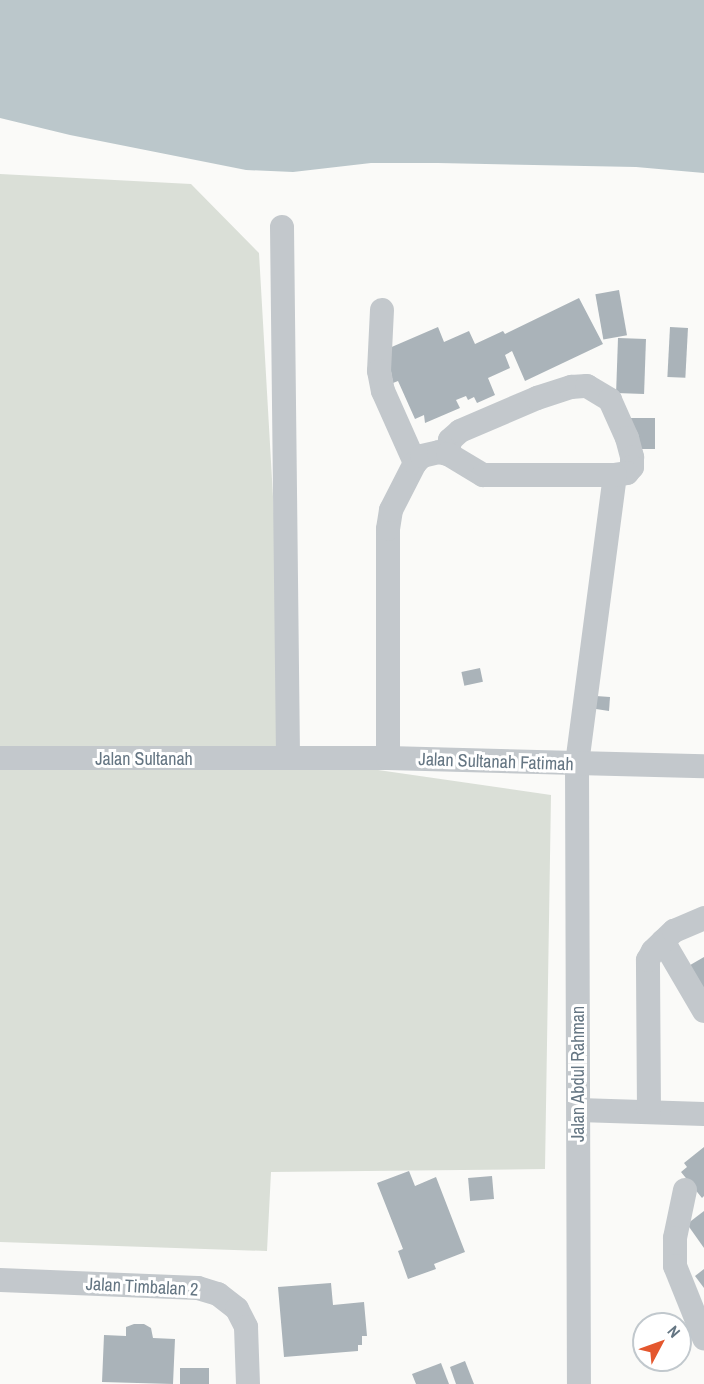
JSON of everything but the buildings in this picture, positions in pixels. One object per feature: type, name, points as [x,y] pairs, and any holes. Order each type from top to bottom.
[{"type":"street","points":[[282,227],[288,757]]},
{"type":"street","points":[[382,310],[379,371],[383,391],[415,463]]},
{"type":"street","points":[[388,758],[388,529],[391,510],[415,463],[430,453],[448,454],[483,475],[615,475],[627,473],[632,467],[627,438],[609,400],[587,386],[571,387],[537,398],[459,431],[450,440],[448,454]]},
{"type":"street","name":"Jalan Abdul Rahman","points":[[579,1384],[577,764],[615,475]]},
{"type":"street","name":"Jalan Sultanah","points":[[0,758],[288,757]]},
{"type":"street","name":"Jalan Sultanah Fatimah","points":[[288,757],[704,766]]},
{"type":"street","points":[[649,1112],[648,960],[674,931],[704,918]]},
{"type":"street","points":[[663,941],[704,1011]]},
{"type":"street","points":[[579,1110],[704,1114]]},
{"type":"street","points":[[685,1190],[675,1238],[675,1266],[704,1338]]},
{"type":"street","name":"Jalan Timbalan 2","points":[[0,1280],[198,1288],[218,1294],[237,1309],[246,1327],[248,1384]]},
{"type":"shaded area","points":[[0,0],[704,0],[704,173],[636,167],[438,163],[371,163],[293,172],[246,170],[70,135],[0,118]]},
{"type":"shaded area","points":[[0,174],[191,184],[259,253],[288,757],[551,795],[545,1169],[271,1172],[267,1251],[0,1242]]}]
